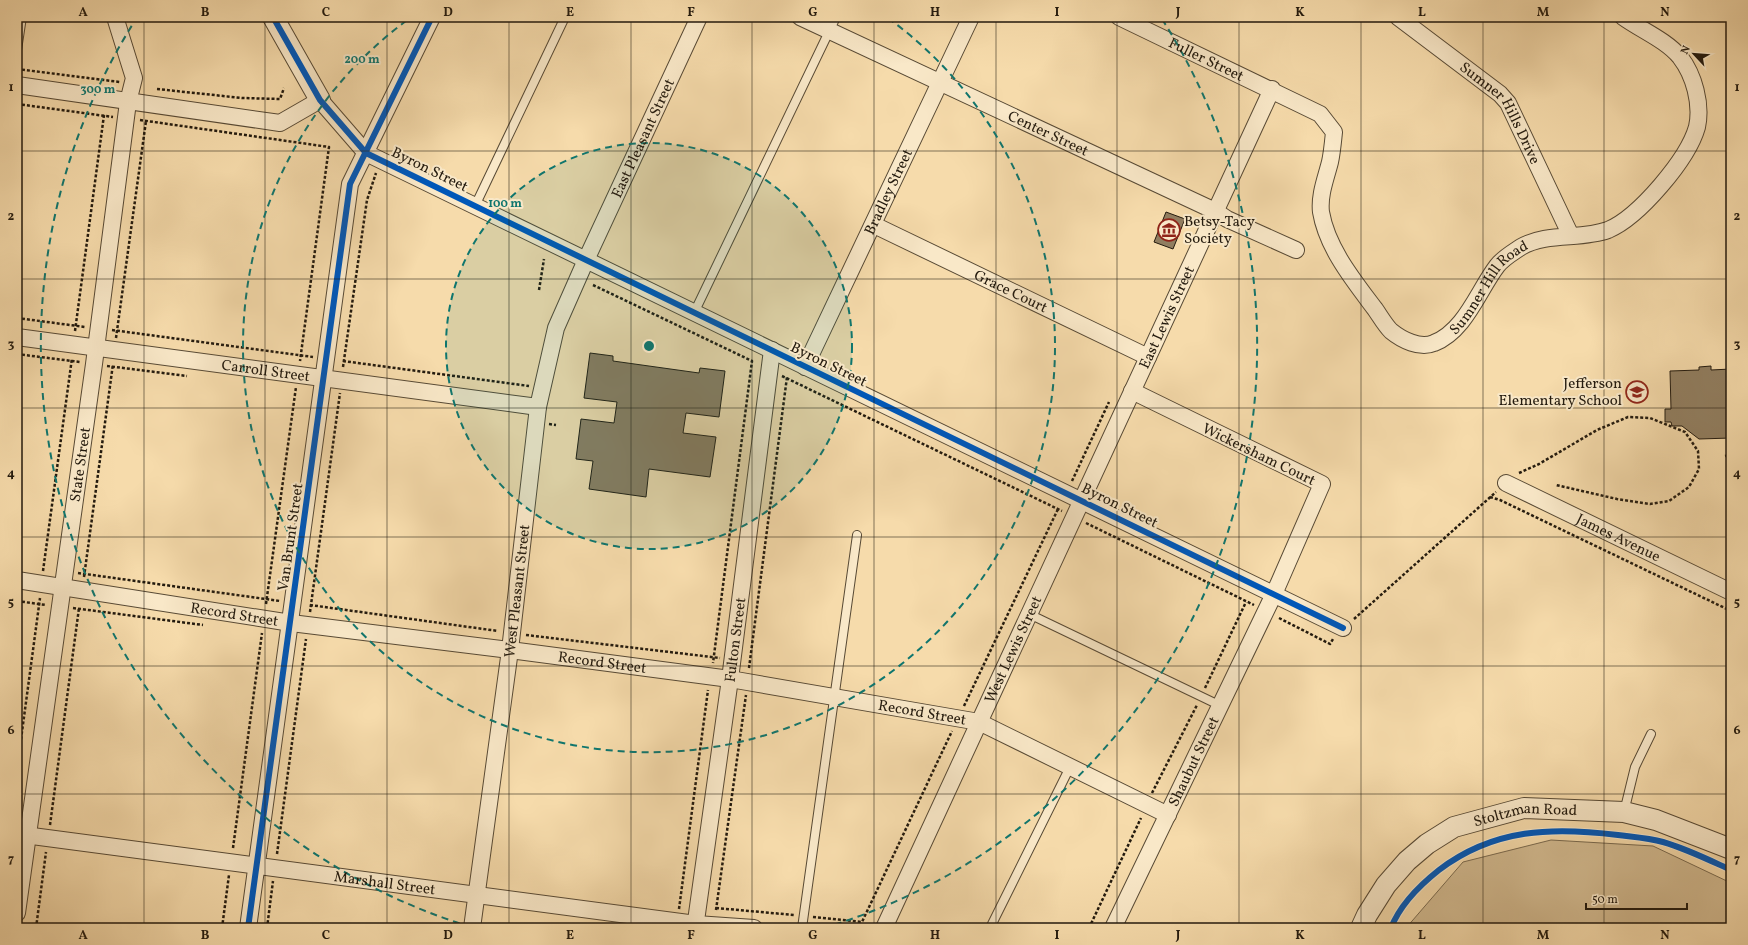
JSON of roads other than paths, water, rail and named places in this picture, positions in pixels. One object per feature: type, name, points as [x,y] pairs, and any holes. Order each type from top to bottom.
[{"type":"street","name":"State Street","points":[[17,913],[23,834],[64,579],[99,328],[128,102],[134,78],[115,17]]},
{"type":"street","points":[[17,85],[280,123],[320,100],[273,17]]},
{"type":"street","name":"Van Brunt Street","points":[[248,928],[294,603],[350,184],[373,156],[432,17]]},
{"type":"street","name":"East Pleasant Street","points":[[586,260],[699,17]]},
{"type":"street","name":"Center Street","points":[[800,17],[833,24],[940,82],[1215,211],[1227,219],[1296,250]]},
{"type":"street","name":"Bradley Street","points":[[805,367],[874,225],[971,17]]},
{"type":"street","name":"Fuller Street","points":[[1119,17],[1272,89]]},
{"type":"street","name":"Sumner Hills Drive","points":[[1398,17],[1500,94],[1508,103],[1571,236]]},
{"type":"street","name":"Sumner Hill Road","points":[[1272,89],[1320,114],[1334,132],[1330,160],[1322,190],[1321,210],[1325,228],[1347,269],[1391,330],[1407,341],[1433,344],[1457,326],[1498,265],[1509,255],[1524,246],[1571,236],[1592,234],[1606,230],[1622,223],[1635,214],[1681,157],[1691,140],[1697,126],[1698,108],[1695,90],[1689,73],[1679,56],[1667,45],[1623,17]]},
{"type":"street","name":"East Lewis Street","points":[[1082,501],[1272,89]]},
{"type":"street","name":"Byron Street","points":[[320,100],[373,156],[1344,628]]},
{"type":"street","name":"Grace Court","points":[[874,225],[1148,356]]},
{"type":"street","name":"West Pleasant Street","points":[[472,928],[510,650],[538,407],[556,328],[586,260]]},
{"type":"street","name":"Carroll Street","points":[[17,337],[538,407]]},
{"type":"street","name":"Fulton Street","points":[[696,926],[733,659],[772,350]]},
{"type":"street","name":"Wickersham Court","points":[[1132,391],[1322,484],[1274,594]]},
{"type":"street","name":"James Avenue","points":[[1506,483],[1731,592]]},
{"type":"street","name":"West Lewis Street","points":[[884,928],[1082,501]]},
{"type":"street","name":"Record Street","points":[[17,580],[43,576],[64,579],[82,590],[264,619],[730,679],[979,722],[1168,815]]},
{"type":"street","name":"Shaubut Street","points":[[1113,928],[1274,594]]},
{"type":"street","name":"Stoltzman Road","points":[[1361,928],[1367,915],[1386,885],[1407,861],[1427,844],[1454,827],[1524,808],[1624,812],[1656,820],[1731,848]]},
{"type":"street","name":"Marshall Street","points":[[23,834],[477,894],[677,922],[696,926],[714,925],[754,928]]},
{"type":"lane","points":[[17,50],[22,17]]},
{"type":"lane","points":[[475,206],[565,17]]},
{"type":"lane","points":[[694,313],[833,24]]},
{"type":"lane","points":[[802,928],[857,534]]},
{"type":"lane","points":[[1029,614],[1220,706]]},
{"type":"lane","points":[[1624,812],[1635,767],[1651,734]]},
{"type":"lane","points":[[990,928],[1070,767]]},
{"type":"place","name":"Betsy-Tacy Society","points":[[1169,230]]},
{"type":"place","name":"Jefferson Elementary School","points":[[1637,392]]}]
